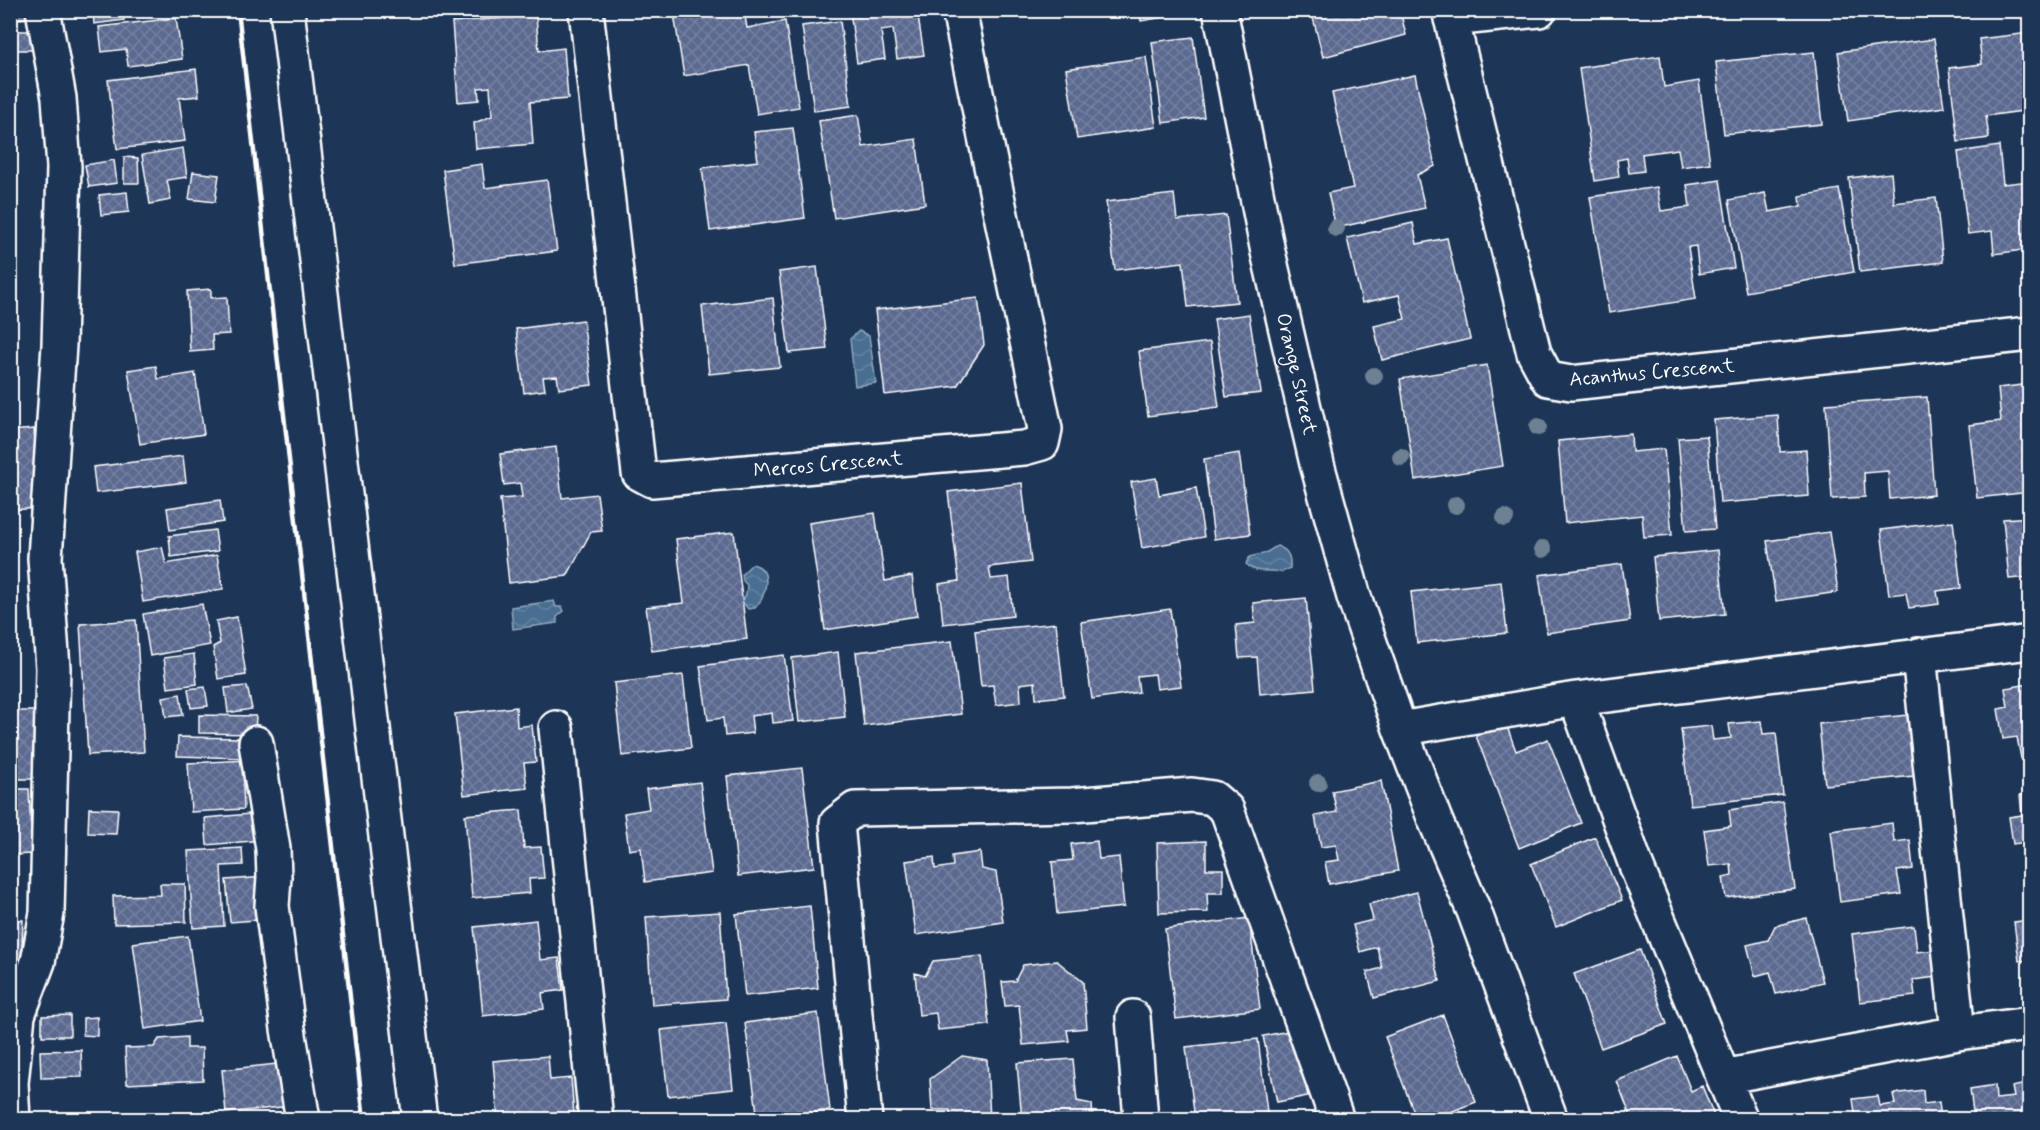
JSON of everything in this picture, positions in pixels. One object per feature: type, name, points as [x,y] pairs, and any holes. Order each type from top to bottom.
[{"type":"street","points":[[13,1119],[11,1083],[14,1016],[40,952],[47,913],[52,668],[45,558],[58,345],[64,167],[58,98],[43,10]]},
{"type":"street","points":[[287,10],[420,1119]]},
{"type":"street","name":"Mercos Crescent","points":[[586,10],[639,473],[652,480],[1024,448],[1042,443],[1045,429],[959,10]]},
{"type":"street","name":"Orange Street","points":[[1220,10],[1268,252],[1317,465],[1354,597],[1400,729],[1435,820],[1474,911],[1551,1119]]},
{"type":"street","points":[[1450,15],[1539,10]]},
{"type":"street","name":"Acanthus Crescent","points":[[1450,15],[1534,353],[1548,379],[1571,383],[2030,334]]},
{"type":"street","points":[[1400,729],[1576,699],[2030,642]]},
{"type":"street","points":[[1919,655],[1958,1033]]},
{"type":"street","points":[[1576,699],[1637,868],[1741,1119]]},
{"type":"street","points":[[556,728],[596,1119]]},
{"type":"street","points":[[256,743],[273,849],[272,906],[288,1029],[303,1119]]},
{"type":"street","points":[[865,1119],[837,824],[855,808],[1072,805],[1192,795],[1213,798],[1227,810],[1337,1119]]},
{"type":"street","points":[[1133,1017],[1141,1119]]},
{"type":"street","points":[[1723,1077],[1958,1033],[2030,1024]]},
{"type":"water","points":[[859,331],[869,336],[876,383],[855,386],[850,339]]},
{"type":"water","points":[[1277,546],[1288,554],[1290,568],[1281,572],[1262,571],[1246,564],[1250,557],[1265,553]]},
{"type":"water","points":[[752,564],[763,571],[766,583],[759,603],[755,608],[748,609],[742,601],[746,595],[747,585],[743,581],[742,574]]},
{"type":"water","points":[[554,601],[556,607],[562,607],[564,611],[557,617],[557,623],[513,629],[511,607]]},
{"type":"building","points":[[10,10],[35,10],[36,17],[10,20]]},
{"type":"building","points":[[93,10],[123,10],[124,20],[94,24]]},
{"type":"building","points":[[694,10],[744,10],[747,28],[785,21],[799,107],[757,114],[749,65],[684,76],[674,14]]},
{"type":"building","points":[[850,10],[917,10],[924,55],[897,59],[893,29],[881,31],[885,59],[857,63]]},
{"type":"building","points":[[1139,10],[1182,10],[1183,14],[1141,21]]},
{"type":"building","points":[[1311,10],[1400,10],[1406,35],[1323,57]]},
{"type":"building","points":[[536,16],[539,51],[564,48],[568,99],[530,102],[533,144],[476,149],[474,123],[492,116],[490,87],[478,88],[479,100],[458,102],[452,22]]},
{"type":"building","points":[[176,18],[182,59],[128,66],[126,49],[102,52],[99,27]]},
{"type":"building","points":[[840,21],[851,106],[814,111],[802,26]]},
{"type":"building","points":[[13,31],[39,31],[38,50],[13,50]]},
{"type":"building","points":[[2030,33],[2030,61],[2027,61],[2030,71],[2030,110],[1986,116],[1989,138],[1958,142],[1949,68],[1982,64],[1979,39]]},
{"type":"building","points":[[1193,37],[1204,117],[1163,123],[1152,42]]},
{"type":"building","points":[[1934,39],[1944,107],[1848,121],[1838,52]]},
{"type":"building","points":[[1814,52],[1822,124],[1724,134],[1716,62]]},
{"type":"building","points":[[1660,56],[1664,87],[1699,81],[1710,163],[1681,167],[1678,149],[1642,154],[1644,171],[1629,173],[1627,158],[1617,160],[1619,177],[1595,181],[1579,68]]},
{"type":"building","points":[[1146,57],[1156,127],[1077,139],[1066,69]]},
{"type":"building","points":[[196,69],[199,96],[179,98],[185,141],[117,149],[108,80]]},
{"type":"building","points":[[1415,75],[1435,166],[1417,175],[1425,208],[1336,228],[1328,193],[1353,188],[1332,93]]},
{"type":"building","points":[[858,115],[863,147],[916,139],[925,204],[834,218],[819,121]]},
{"type":"building","points":[[793,128],[805,218],[710,231],[702,168],[758,161],[754,132]]},
{"type":"building","points":[[1999,146],[2003,184],[2030,181],[2030,249],[1994,254],[1992,231],[1968,234],[1958,152]]},
{"type":"building","points":[[183,148],[187,177],[167,180],[171,200],[150,204],[142,155]]},
{"type":"building","points":[[124,157],[138,158],[139,183],[124,183]]},
{"type":"building","points":[[114,160],[117,183],[89,187],[85,165]]},
{"type":"building","points":[[482,164],[485,188],[547,180],[557,251],[455,264],[443,170]]},
{"type":"building","points":[[193,172],[219,175],[215,202],[189,199]]},
{"type":"building","points":[[1891,173],[1894,203],[1936,198],[1943,262],[1860,272],[1849,178]]},
{"type":"building","points":[[1720,180],[1734,268],[1699,274],[1696,246],[1688,247],[1696,299],[1609,313],[1590,197],[1657,187],[1661,211],[1690,207],[1687,185]]},
{"type":"building","points":[[1839,189],[1854,272],[1746,292],[1729,200],[1765,193],[1769,212],[1801,206],[1800,196]]},
{"type":"building","points":[[127,192],[129,212],[101,215],[99,195]]},
{"type":"building","points":[[1174,194],[1177,220],[1226,215],[1237,302],[1188,307],[1183,262],[1115,270],[1106,202]]},
{"type":"building","points":[[1413,223],[1417,244],[1447,238],[1470,339],[1382,360],[1374,326],[1405,319],[1399,295],[1362,303],[1347,238]]},
{"type":"building","points":[[817,267],[827,349],[789,353],[779,272]]},
{"type":"building","points":[[211,289],[211,298],[227,297],[229,334],[212,335],[213,350],[190,352],[187,291]]},
{"type":"building","points":[[773,298],[780,367],[709,374],[702,306]]},
{"type":"building","points":[[978,298],[984,345],[957,386],[885,395],[875,310]]},
{"type":"building","points":[[1249,314],[1261,393],[1226,397],[1214,319]]},
{"type":"building","points":[[583,320],[592,385],[559,389],[557,376],[543,377],[545,390],[524,393],[516,329]]},
{"type":"building","points":[[1210,342],[1219,407],[1148,416],[1139,351]]},
{"type":"building","points":[[1487,365],[1503,466],[1415,480],[1400,379]]},
{"type":"building","points":[[156,366],[158,379],[195,373],[204,434],[140,444],[128,370]]},
{"type":"building","points":[[2030,384],[2030,492],[1977,498],[1969,425],[2001,421],[1998,388]]},
{"type":"building","points":[[1927,397],[1934,495],[1890,499],[1888,471],[1864,473],[1865,497],[1832,499],[1826,404]]},
{"type":"building","points":[[1778,415],[1780,452],[1806,450],[1809,496],[1720,503],[1714,420]]},
{"type":"building","points":[[34,429],[40,508],[10,510],[10,431]]},
{"type":"building","points":[[1631,434],[1632,452],[1664,449],[1672,535],[1644,537],[1642,515],[1565,523],[1558,441]]},
{"type":"building","points":[[1707,436],[1715,529],[1686,531],[1678,438]]},
{"type":"building","points":[[556,447],[562,498],[597,494],[602,531],[591,532],[567,576],[509,583],[500,499],[522,497],[520,483],[504,485],[500,454]]},
{"type":"building","points":[[1239,453],[1250,534],[1214,539],[1204,459]]},
{"type":"building","points":[[183,456],[186,482],[96,493],[93,467]]},
{"type":"building","points":[[1156,478],[1159,495],[1196,488],[1204,537],[1142,548],[1131,482]]},
{"type":"building","points":[[1022,483],[1031,562],[989,567],[991,579],[1009,577],[1013,616],[943,624],[939,584],[959,581],[948,492]]},
{"type":"building","points":[[220,500],[223,522],[170,530],[167,508]]},
{"type":"building","points":[[875,513],[885,581],[912,576],[917,616],[825,630],[809,523]]},
{"type":"building","points":[[2030,517],[2030,577],[2009,579],[2003,519]]},
{"type":"building","points":[[1953,521],[1961,588],[1937,591],[1939,604],[1909,608],[1906,593],[1889,595],[1881,530]]},
{"type":"building","points":[[215,530],[218,551],[171,557],[169,536]]},
{"type":"building","points":[[734,532],[747,639],[652,651],[646,607],[684,603],[676,539]]},
{"type":"building","points":[[1829,532],[1838,592],[1776,601],[1767,541]]},
{"type":"building","points":[[162,547],[166,564],[217,555],[223,589],[143,602],[135,552]]},
{"type":"building","points":[[1718,550],[1725,614],[1659,621],[1653,557]]},
{"type":"building","points":[[1622,564],[1630,621],[1547,633],[1539,575]]},
{"type":"building","points":[[1501,582],[1507,633],[1417,643],[1411,592]]},
{"type":"building","points":[[1306,598],[1315,689],[1260,694],[1257,657],[1239,658],[1236,625],[1255,623],[1253,603]]},
{"type":"building","points":[[202,604],[210,645],[150,656],[143,614]]},
{"type":"building","points":[[1170,609],[1181,686],[1157,689],[1155,674],[1137,676],[1139,692],[1092,699],[1081,622]]},
{"type":"building","points":[[237,617],[246,675],[218,679],[213,647],[220,643],[216,621]]},
{"type":"building","points":[[136,620],[144,752],[88,755],[80,624]]},
{"type":"building","points":[[1056,623],[1064,696],[1036,699],[1035,682],[1020,684],[1021,702],[996,705],[993,685],[981,686],[975,631]]},
{"type":"building","points":[[952,641],[961,714],[864,726],[856,652]]},
{"type":"building","points":[[838,652],[845,717],[799,722],[792,658]]},
{"type":"building","points":[[194,654],[197,684],[168,688],[164,658]]},
{"type":"building","points":[[784,655],[793,721],[773,723],[772,713],[751,716],[753,733],[725,736],[723,718],[708,720],[700,666]]},
{"type":"building","points":[[683,675],[691,748],[622,756],[614,683]]},
{"type":"building","points":[[2030,684],[2030,756],[2021,758],[2017,737],[2003,739],[1998,709],[2008,707],[2005,688]]},
{"type":"building","points":[[247,686],[252,709],[228,713],[225,688]]},
{"type":"building","points":[[205,687],[208,706],[191,708],[188,689]]},
{"type":"building","points":[[180,694],[183,715],[166,717],[163,697]]},
{"type":"building","points":[[516,707],[517,727],[532,725],[536,762],[524,763],[527,788],[464,795],[455,714]]},
{"type":"building","points":[[15,711],[42,711],[42,779],[15,779]]},
{"type":"building","points":[[199,715],[256,716],[255,734],[199,733]]},
{"type":"building","points":[[1908,715],[1914,776],[1825,785],[1819,724]]},
{"type":"building","points":[[1761,721],[1763,734],[1776,733],[1783,795],[1690,805],[1681,729],[1711,726],[1713,740],[1731,738],[1729,724]]},
{"type":"building","points":[[1506,724],[1516,751],[1548,739],[1581,823],[1519,848],[1476,736]]},
{"type":"building","points":[[178,737],[244,738],[243,758],[177,756]]},
{"type":"building","points":[[248,760],[250,781],[243,785],[244,809],[191,812],[188,763]]},
{"type":"building","points":[[802,768],[814,867],[738,876],[727,776]]},
{"type":"building","points":[[1381,781],[1398,871],[1329,884],[1325,862],[1339,860],[1336,845],[1321,847],[1315,816],[1337,812],[1332,791]]},
{"type":"building","points":[[700,782],[712,873],[645,882],[641,848],[629,850],[624,813],[649,809],[646,789]]},
{"type":"building","points":[[10,789],[29,789],[32,854],[10,855]]},
{"type":"building","points":[[2030,794],[2029,861],[2026,842],[2013,844],[2009,817],[2022,815],[2020,795]]},
{"type":"building","points":[[1783,802],[1795,889],[1726,898],[1723,877],[1732,875],[1731,864],[1709,866],[1704,830],[1731,826],[1729,810]]},
{"type":"building","points":[[89,808],[118,809],[116,834],[88,833]]},
{"type":"building","points":[[521,810],[524,848],[541,847],[544,878],[529,879],[530,893],[472,898],[465,815]]},
{"type":"building","points":[[261,813],[263,840],[207,845],[205,818]]},
{"type":"building","points":[[1892,823],[1894,842],[1910,840],[1913,869],[1897,871],[1901,894],[1840,902],[1831,831]]},
{"type":"building","points":[[1595,837],[1622,900],[1556,927],[1531,864]]},
{"type":"building","points":[[1097,841],[1099,859],[1119,857],[1124,907],[1057,914],[1052,862],[1073,860],[1071,844]]},
{"type":"building","points":[[1206,841],[1206,869],[1223,869],[1223,893],[1207,893],[1208,912],[1159,913],[1157,843]]},
{"type":"building","points":[[242,848],[243,865],[221,866],[224,926],[193,928],[188,851]]},
{"type":"building","points":[[980,852],[982,869],[996,872],[1003,922],[916,935],[906,861],[934,857],[935,869],[953,866],[952,856]]},
{"type":"building","points":[[265,877],[268,919],[230,922],[226,880]]},
{"type":"building","points":[[160,884],[185,884],[186,922],[114,924],[113,896],[161,895]]},
{"type":"building","points":[[1417,892],[1440,981],[1374,998],[1367,972],[1382,968],[1377,947],[1360,952],[1353,925],[1373,920],[1369,904]]},
{"type":"building","points":[[810,906],[818,988],[745,996],[736,914]]},
{"type":"building","points":[[720,912],[726,999],[652,1005],[646,917]]},
{"type":"building","points":[[1249,918],[1260,1009],[1176,1019],[1165,929]]},
{"type":"building","points":[[1806,918],[1823,982],[1776,994],[1770,972],[1755,976],[1747,945],[1768,940],[1775,926]]},
{"type":"building","points":[[10,920],[23,920],[21,972],[10,972]]},
{"type":"building","points":[[536,920],[540,960],[559,958],[563,990],[542,993],[544,1009],[483,1016],[474,927]]},
{"type":"building","points":[[2030,920],[2030,960],[2019,961],[2014,922]]},
{"type":"building","points":[[1914,926],[1917,952],[1934,950],[1937,977],[1913,980],[1915,996],[1860,1002],[1852,934]]},
{"type":"building","points":[[188,936],[200,1021],[145,1029],[133,943]]},
{"type":"building","points":[[1640,950],[1667,1024],[1601,1048],[1574,974]]},
{"type":"building","points":[[982,956],[989,1025],[938,1030],[936,1013],[919,1015],[915,973],[925,976],[933,961]]},
{"type":"building","points":[[1057,961],[1083,982],[1087,1028],[1067,1030],[1069,1041],[1023,1045],[1019,1005],[1005,1006],[1002,982],[1015,981],[1023,965]]},
{"type":"building","points":[[818,1013],[830,1110],[758,1120],[745,1023]]},
{"type":"building","points":[[70,1015],[70,1036],[42,1036],[42,1016]]},
{"type":"building","points":[[1443,1015],[1476,1102],[1430,1120],[1417,1120],[1385,1037]]},
{"type":"building","points":[[97,1017],[97,1036],[83,1035],[83,1018]]},
{"type":"building","points":[[726,1023],[733,1089],[668,1096],[661,1030]]},
{"type":"building","points":[[1294,1030],[1308,1096],[1277,1102],[1263,1036]]},
{"type":"building","points":[[187,1037],[187,1048],[202,1048],[203,1080],[127,1084],[125,1048],[154,1047],[159,1039]]},
{"type":"building","points":[[1258,1039],[1268,1120],[1195,1120],[1186,1047]]},
{"type":"building","points":[[81,1050],[82,1077],[41,1078],[40,1051]]},
{"type":"building","points":[[548,1056],[550,1080],[571,1078],[574,1115],[556,1116],[556,1120],[498,1120],[493,1061]]},
{"type":"building","points":[[962,1056],[987,1060],[990,1120],[950,1120],[950,1110],[932,1110],[930,1079]]},
{"type":"building","points":[[1677,1056],[1691,1091],[1702,1086],[1715,1118],[1632,1120],[1617,1081]]},
{"type":"building","points":[[1073,1059],[1077,1101],[1092,1104],[1093,1120],[1022,1120],[1017,1063]]},
{"type":"building","points":[[286,1063],[291,1106],[226,1113],[222,1070]]},
{"type":"building","points":[[2026,1084],[2028,1098],[2030,1097],[2030,1120],[1974,1120],[1970,1089],[1995,1085],[1996,1099],[2014,1097],[2012,1087]]},
{"type":"building","points":[[1923,1090],[1924,1104],[1939,1102],[1941,1120],[1856,1120],[1853,1099],[1878,1096],[1880,1106],[1895,1104],[1893,1094]]},
{"type":"railway","points":[[238,10],[364,1120]]}]
